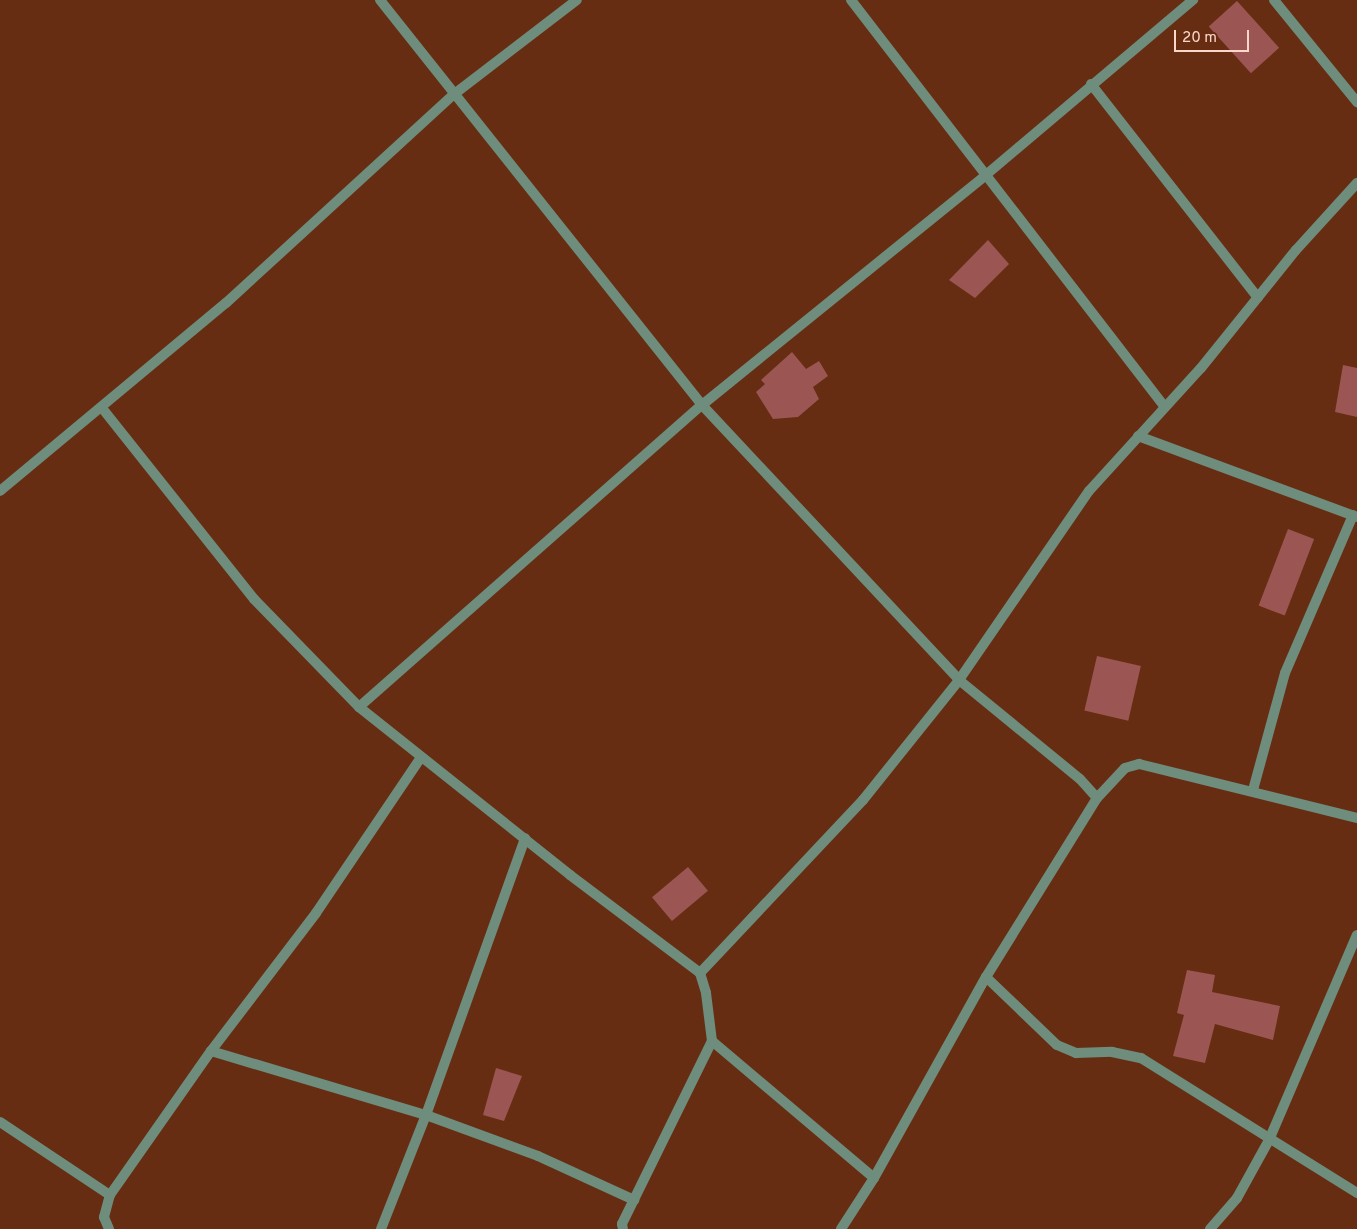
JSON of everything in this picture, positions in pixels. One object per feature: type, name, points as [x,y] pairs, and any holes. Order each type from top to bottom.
[{"type":"street","points":[[380,0],[453,95],[702,405],[959,680],[1080,779],[1097,798]]},
{"type":"street","points":[[0,492],[226,303],[453,95],[577,0]]},
{"type":"street","points":[[851,0],[1164,406]]},
{"type":"street","points":[[359,707],[702,405],[987,174],[1091,84],[1193,0]]},
{"type":"street","points":[[1274,0],[1357,102]]},
{"type":"street","points":[[1091,84],[1258,298]]},
{"type":"street","points":[[700,973],[856,807],[959,680],[1089,491],[1164,406],[1201,368],[1307,236],[1357,183]]},
{"type":"street","points":[[102,408],[254,599],[359,707],[420,759],[700,973],[706,993],[712,1041],[634,1200],[623,1229]]},
{"type":"street","points":[[1138,436],[1355,516],[1285,673],[1253,790]]},
{"type":"street","points":[[109,1229],[104,1217],[110,1195],[211,1051],[316,914],[420,759]]},
{"type":"street","points":[[841,1229],[874,1178],[986,977],[1097,798],[1125,768],[1139,764],[1253,790],[1357,818]]},
{"type":"street","points":[[381,1229],[426,1114],[524,838]]},
{"type":"street","points":[[1210,1229],[1237,1198],[1269,1140],[1357,935]]},
{"type":"street","points":[[986,977],[1062,1048],[1076,1053],[1112,1052],[1141,1058],[1357,1194]]},
{"type":"street","points":[[712,1041],[874,1178]]},
{"type":"street","points":[[211,1051],[426,1114],[538,1156],[634,1200]]},
{"type":"street","points":[[0,1122],[110,1195]]},
{"type":"building","points":[[1237,1],[1279,48],[1251,73],[1209,26]]},
{"type":"building","points":[[988,240],[1009,264],[975,298],[949,280]]},
{"type":"building","points":[[792,352],[806,369],[819,361],[828,376],[813,387],[819,399],[798,417],[773,419],[756,392],[765,384],[761,380]]},
{"type":"building","points":[[1343,365],[1357,368],[1357,417],[1335,412]]},
{"type":"building","points":[[1288,529],[1314,539],[1285,616],[1259,606]]},
{"type":"building","points":[[1097,656],[1141,666],[1128,721],[1084,711]]},
{"type":"building","points":[[688,867],[708,891],[672,921],[652,897]]},
{"type":"building","points":[[1187,970],[1215,975],[1212,992],[1280,1006],[1273,1040],[1215,1024],[1205,1063],[1173,1056],[1184,1015],[1177,1013]]},
{"type":"building","points":[[496,1068],[522,1076],[504,1121],[483,1115]]}]
